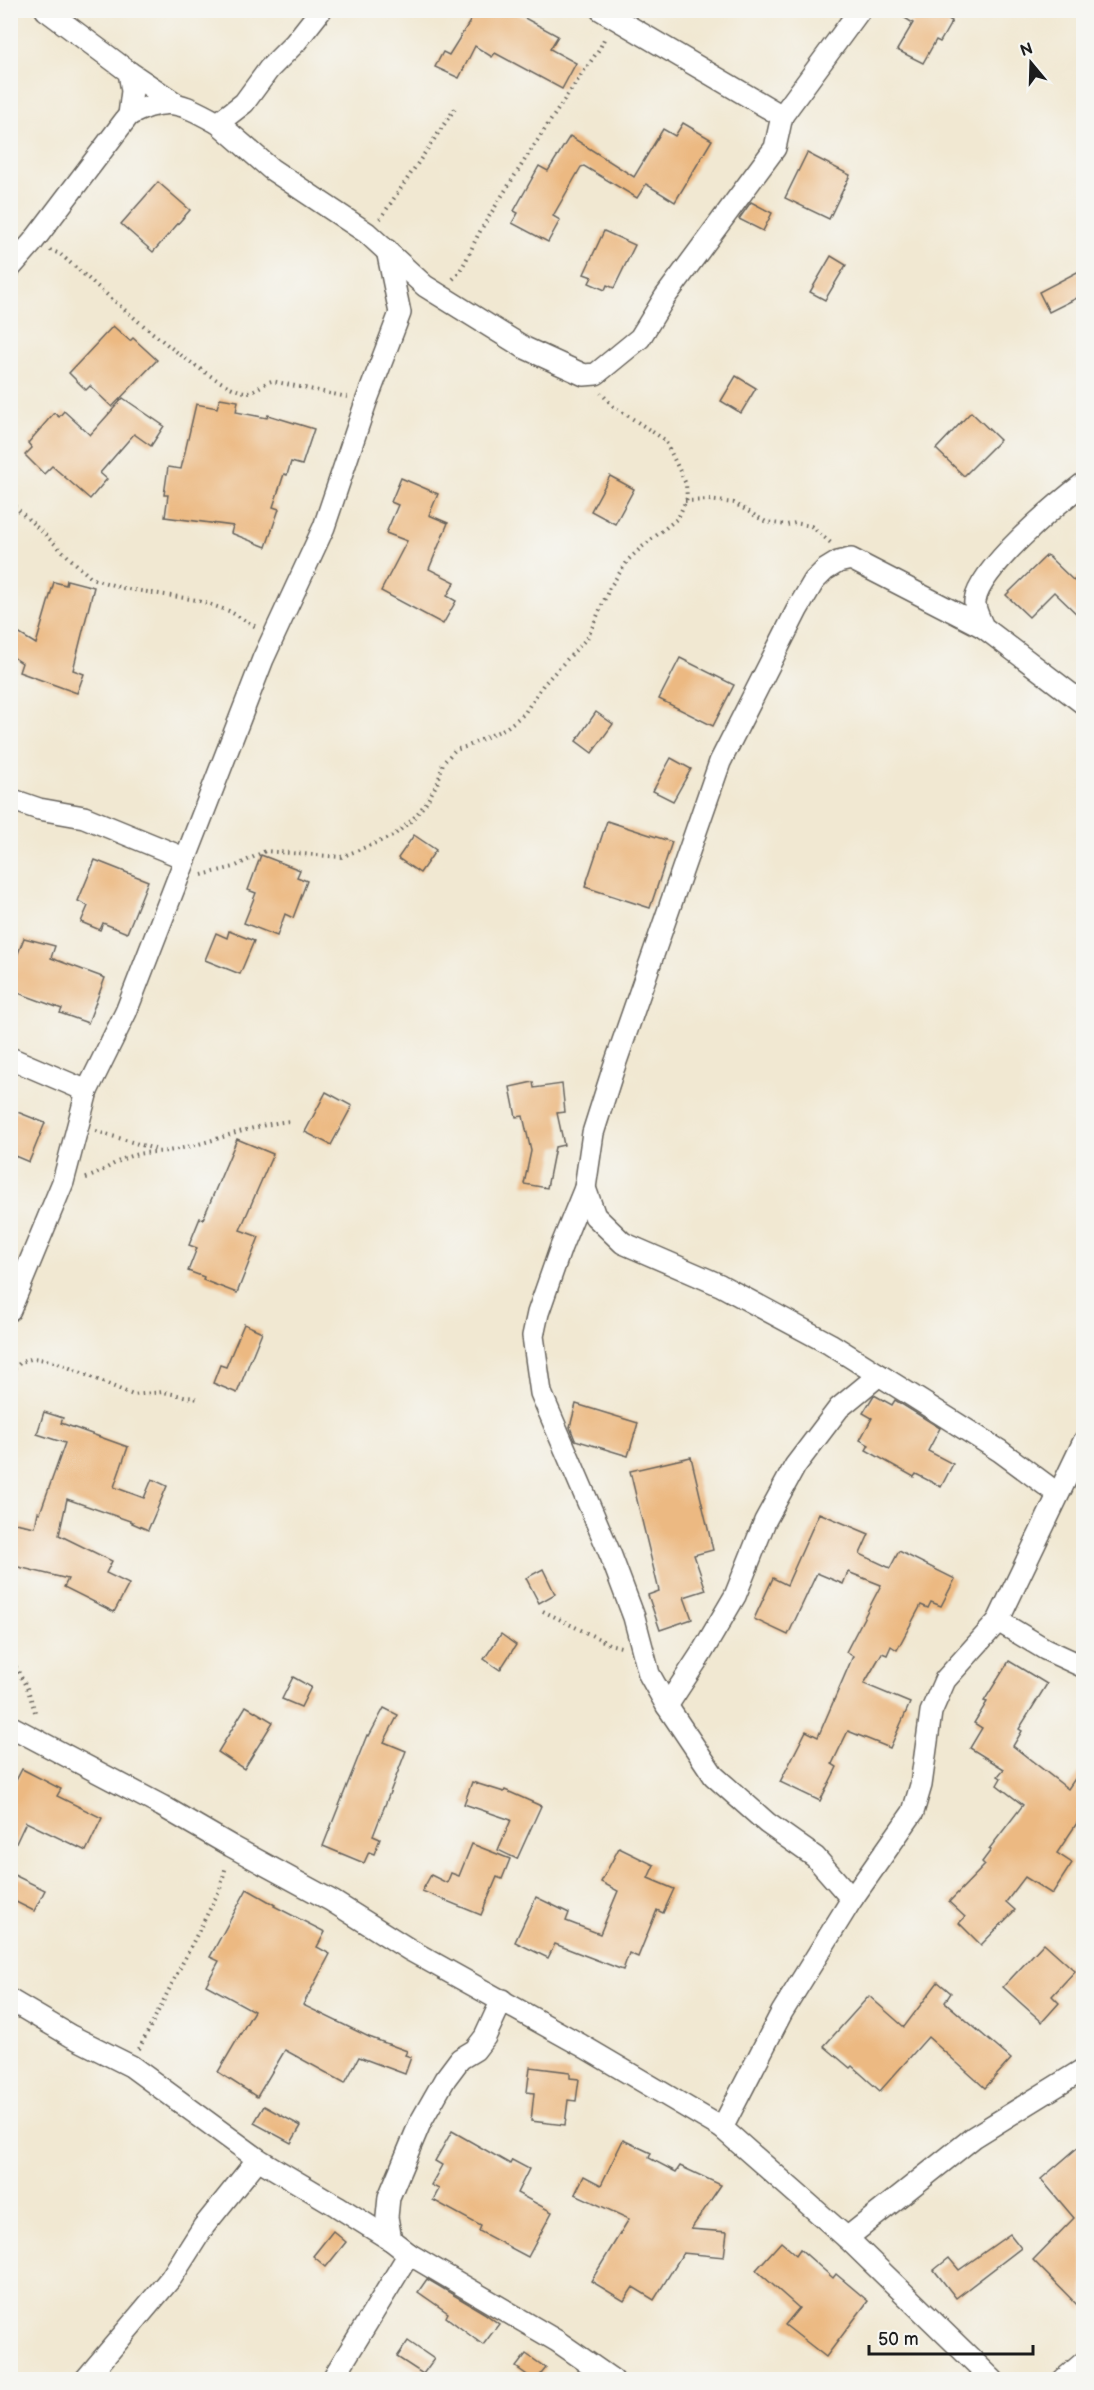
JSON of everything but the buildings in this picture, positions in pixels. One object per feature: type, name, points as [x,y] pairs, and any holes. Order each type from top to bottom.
[{"type":"street","points":[[46,10],[175,104]]},
{"type":"street","points":[[218,123],[244,103],[269,69],[295,43],[321,10]]},
{"type":"street","points":[[129,115],[157,103],[191,108],[218,123],[271,169],[367,233],[428,288],[525,348],[584,375],[596,374],[640,338],[672,288],[770,155],[777,139],[782,116],[860,10]]},
{"type":"street","points":[[604,13],[782,116]]},
{"type":"street","points":[[10,268],[32,243],[129,115],[131,102],[129,72]]},
{"type":"street","points":[[387,250],[400,313]]},
{"type":"street","points":[[10,1310],[62,1186],[87,1091],[126,1012],[177,882],[184,858],[272,637],[324,527],[366,402],[400,313],[428,288]]},
{"type":"street","points":[[983,627],[975,609],[980,585],[1051,508],[1083,483]]},
{"type":"street","points":[[852,1899],[815,1857],[766,1823],[714,1776],[667,1706],[649,1674],[634,1617],[611,1556],[541,1393],[533,1336],[538,1313],[564,1238],[585,1188],[593,1133],[613,1070],[720,762],[814,581],[838,562],[850,559],[983,627],[1083,704]]},
{"type":"street","points":[[10,799],[39,809],[84,816],[184,858]]},
{"type":"street","points":[[10,1058],[87,1091]]},
{"type":"street","points":[[585,1188],[594,1216],[624,1243],[720,1285],[830,1344],[1000,1451],[1058,1494]]},
{"type":"street","points":[[667,1706],[735,1596],[765,1521],[795,1466],[840,1408],[879,1375]]},
{"type":"street","points":[[722,2128],[782,2012],[852,1899],[913,1812],[921,1785],[931,1712],[945,1680],[998,1621],[1083,1441]]},
{"type":"street","points":[[998,1621],[1045,1649],[1083,1667]]},
{"type":"street","points":[[10,1726],[162,1806],[332,1901],[410,1950],[502,2000],[722,2128],[847,2238],[993,2379]]},
{"type":"street","points":[[10,2000],[71,2036],[131,2066],[258,2159],[391,2240],[409,2254],[557,2341],[613,2379]]},
{"type":"street","points":[[391,2240],[387,2217],[389,2197],[420,2123],[445,2079],[460,2059],[475,2050],[485,2037],[502,2000]]},
{"type":"street","points":[[847,2238],[974,2137],[1083,2069]]},
{"type":"street","points":[[85,2379],[171,2278],[204,2226],[258,2159]]},
{"type":"street","points":[[332,2379],[409,2254]]},
{"type":"street","points":[[1063,2379],[1083,2362]]},
{"type":"path","points":[[428,288],[454,278],[462,268],[481,230],[516,173],[600,48],[606,33],[604,13]]},
{"type":"path","points":[[367,233],[384,215],[456,106]]},
{"type":"path","points":[[32,243],[60,254],[142,324],[216,380],[248,392],[272,381],[284,382],[366,402]]},
{"type":"path","points":[[177,882],[234,867],[266,851],[341,857],[393,836],[412,820],[426,802],[438,782],[443,763],[455,750],[506,728],[524,714],[543,685],[588,637],[610,587],[629,559],[678,518],[685,501],[686,484],[666,440],[613,406],[584,375]]},
{"type":"path","points":[[685,501],[709,500],[734,503],[766,522],[811,526],[850,559]]},
{"type":"path","points":[[10,502],[91,578],[122,588],[197,600],[229,611],[272,637]]},
{"type":"path","points":[[62,1186],[99,1174],[129,1156],[192,1146],[269,1123],[290,1121]]},
{"type":"path","points":[[78,1126],[162,1151]]},
{"type":"path","points":[[10,1373],[21,1362],[34,1358],[56,1362],[133,1395],[163,1392],[198,1399]]},
{"type":"path","points":[[543,1611],[609,1644],[643,1652]]},
{"type":"path","points":[[10,1656],[28,1690],[45,1745]]},
{"type":"path","points":[[131,2066],[220,1888],[231,1846]]}]
